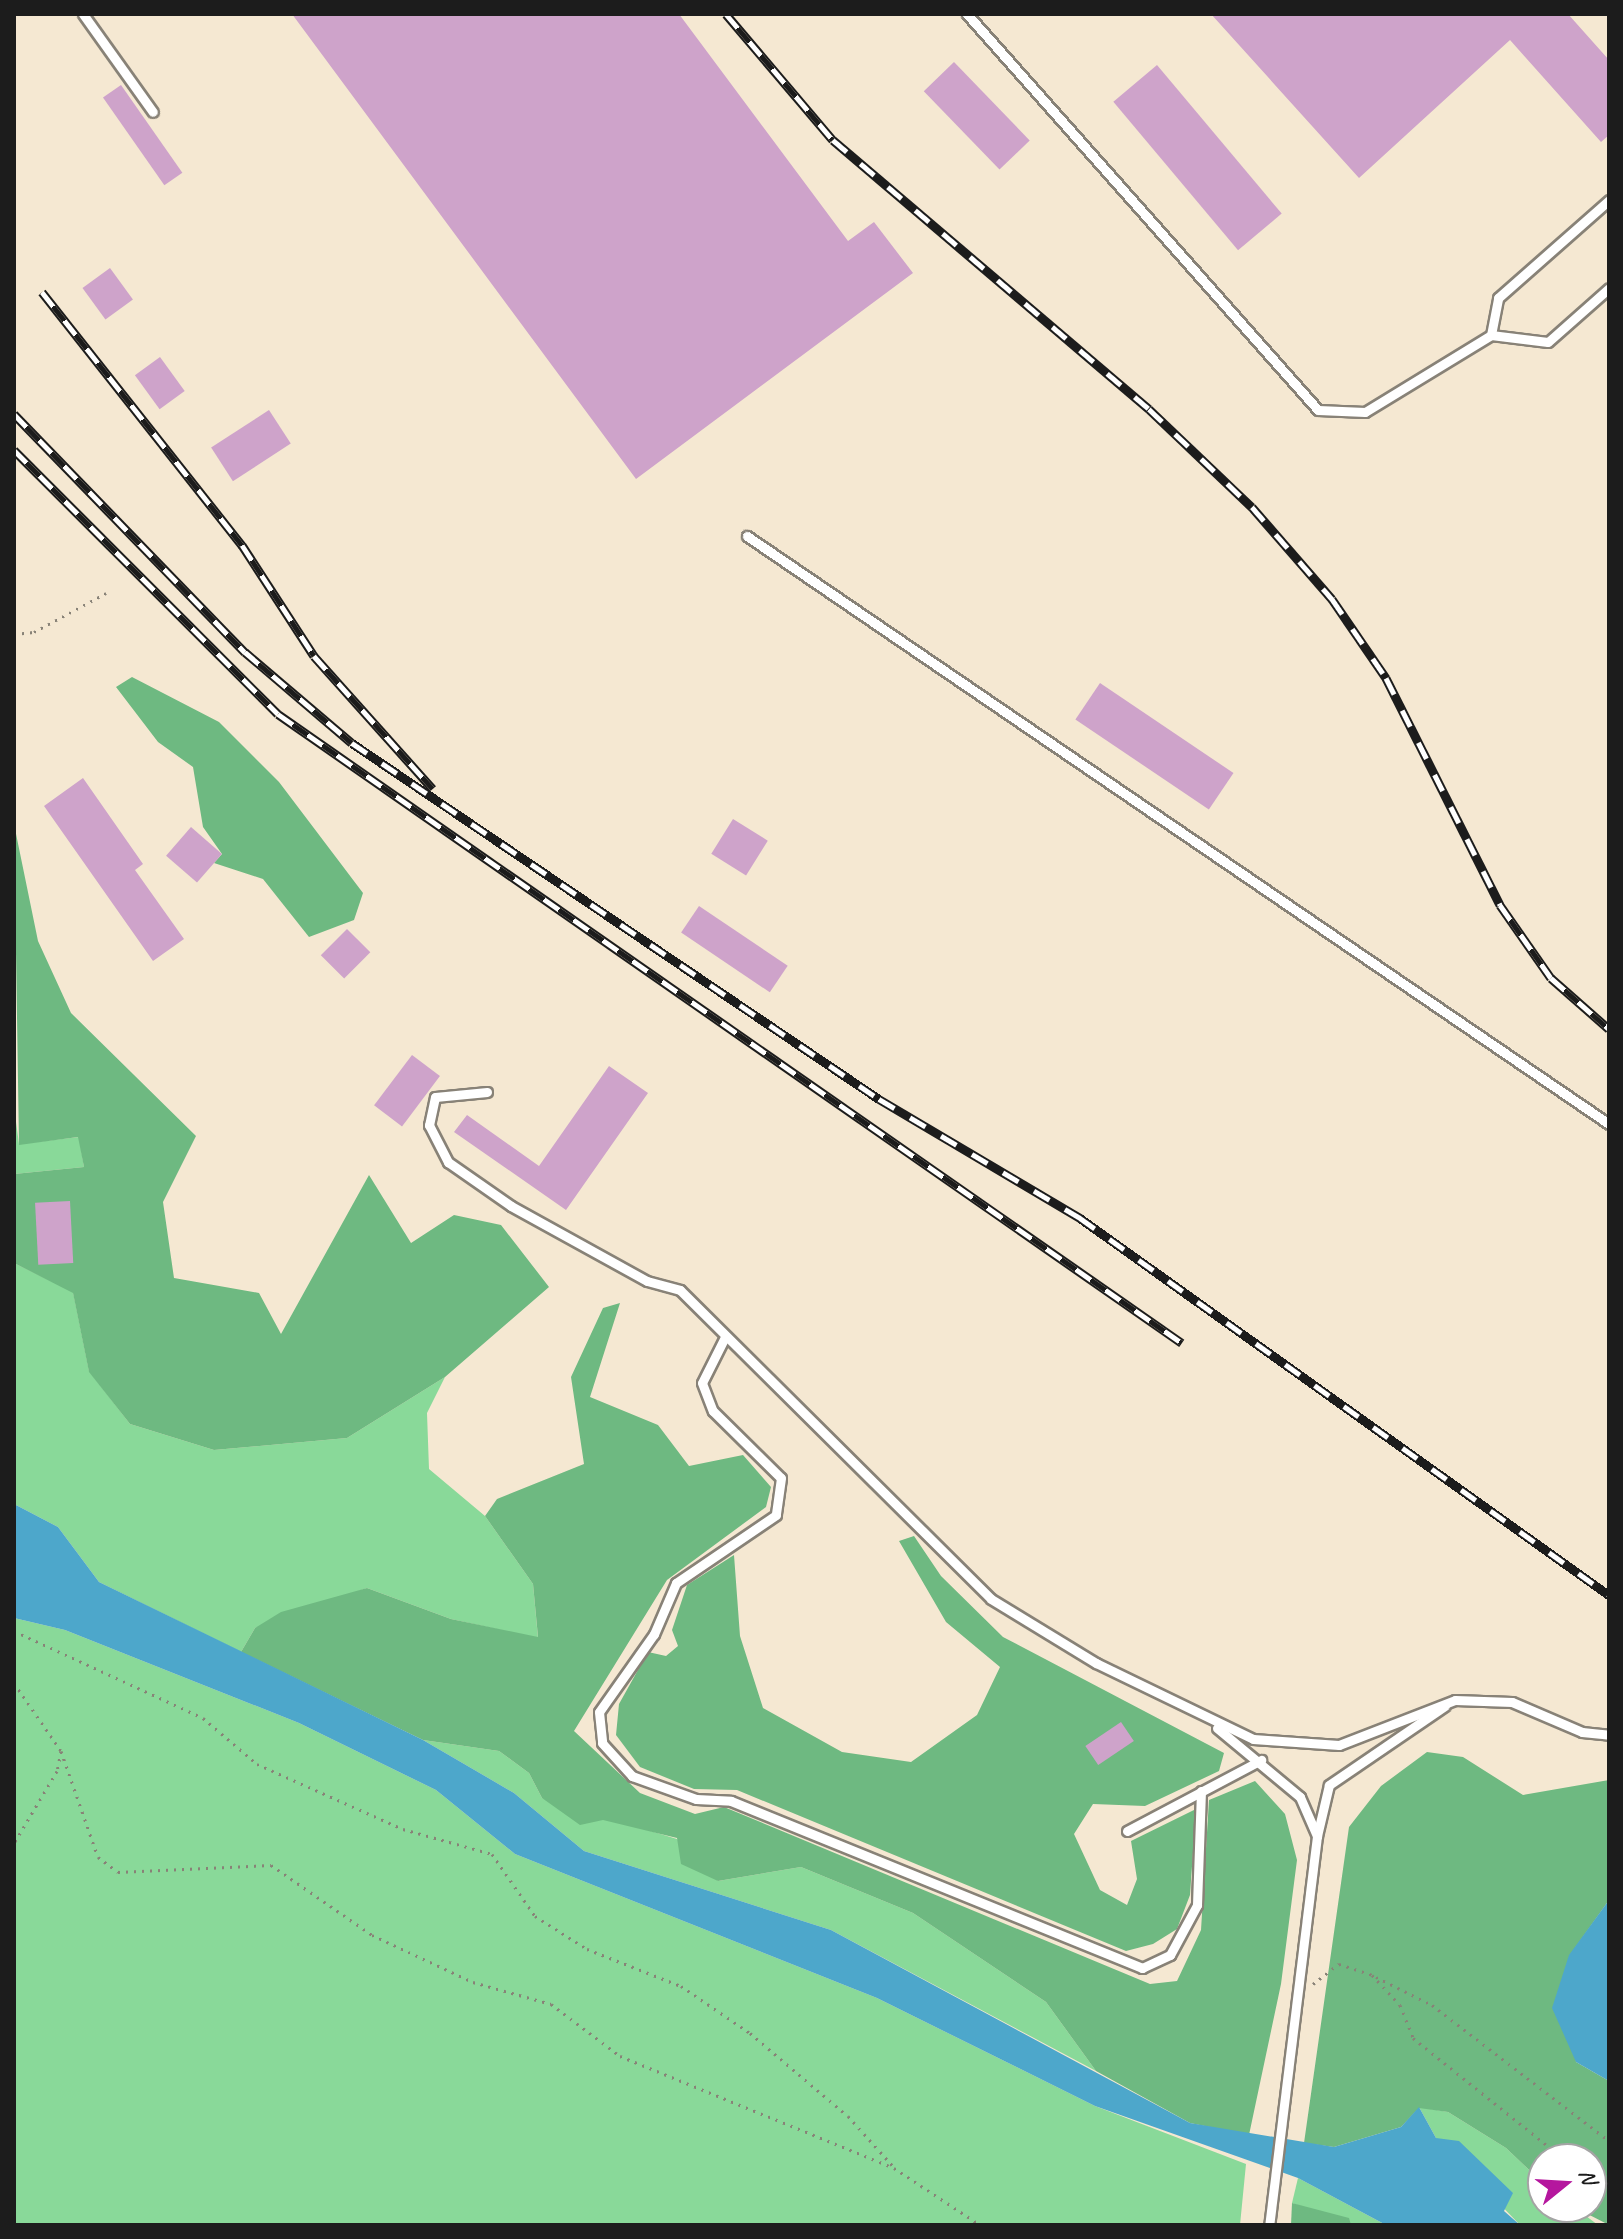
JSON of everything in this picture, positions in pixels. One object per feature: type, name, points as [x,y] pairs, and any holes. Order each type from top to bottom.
[{"type":"lane","points":[[83,14],[153,112]]},
{"type":"lane","points":[[967,14],[1318,410],[1365,412],[1491,335],[1548,342],[1609,288]]},
{"type":"lane","points":[[1491,335],[1498,298],[1609,200]]},
{"type":"lane","points":[[747,536],[1609,1124]]},
{"type":"lane","points":[[487,1092],[435,1097],[429,1125],[448,1162],[511,1206],[647,1281],[680,1290],[991,1599],[1201,1717],[1261,1760],[1300,1797],[1317,1836]]},
{"type":"lane","points":[[725,1337],[702,1383],[713,1411],[781,1478],[776,1515],[676,1583],[654,1634],[599,1712],[602,1743],[632,1776],[696,1799],[731,1801],[1142,1968],[1170,1955],[1197,1905],[1201,1791]]},
{"type":"lane","points":[[1201,1717],[1253,1739],[1339,1745],[1455,1700],[1512,1702],[1582,1732],[1609,1735]]},
{"type":"lane","points":[[1269,2225],[1302,1994],[1317,1836],[1329,1785],[1455,1700]]},
{"type":"lane","points":[[1127,1831],[1261,1760]]},
{"type":"path","points":[[14,634],[34,632],[106,593]]},
{"type":"path","points":[[14,1631],[203,1718],[257,1764],[403,1829],[492,1854],[535,1916],[587,1949],[681,1986],[750,2033],[848,2116],[894,2168]]},
{"type":"path","points":[[14,1683],[61,1751],[98,1857],[118,1872],[271,1865],[372,1935],[473,1982],[551,2004],[620,2056],[894,2168],[980,2225]]},
{"type":"path","points":[[14,1843],[57,1771],[61,1751]]},
{"type":"path","points":[[1302,1994],[1339,1964],[1372,1975],[1432,2005],[1609,2141]]},
{"type":"path","points":[[1372,1975],[1400,2005],[1413,2038],[1544,2143]]},
{"type":"green space","points":[[132,677],[219,722],[279,782],[363,893],[354,920],[309,937],[263,879],[214,863],[222,854],[203,827],[193,767],[158,742],[116,687]]},
{"type":"green space","points":[[14,824],[38,941],[71,1013],[196,1136],[163,1202],[174,1278],[259,1293],[281,1334],[369,1175],[411,1243],[454,1215],[501,1225],[549,1287],[445,1377],[347,1438],[214,1450],[130,1424],[89,1372],[73,1293],[14,1263],[14,1174],[84,1167],[78,1137],[19,1145]]},
{"type":"green space","points":[[14,1107],[19,1144],[79,1137],[84,1167],[14,1174]]},
{"type":"green space","points":[[14,1263],[73,1292],[89,1371],[130,1424],[214,1450],[347,1438],[445,1377],[427,1413],[429,1469],[485,1516],[533,1584],[538,1638],[451,1619],[367,1588],[255,1628],[241,1652],[99,1582],[58,1527],[14,1504]]},
{"type":"green space","points":[[620,1303],[590,1397],[658,1425],[689,1466],[743,1455],[771,1487],[766,1507],[667,1580],[574,1731],[640,1793],[695,1814],[724,1807],[1150,1984],[1177,1981],[1201,1930],[1209,1800],[1255,1781],[1285,1814],[1297,1860],[1281,1984],[1249,2135],[1190,2123],[1096,2071],[1046,2002],[913,1913],[801,1867],[718,1881],[681,1864],[677,1838],[603,1820],[580,1825],[542,1798],[529,1773],[499,1751],[423,1740],[241,1652],[255,1628],[281,1612],[367,1588],[451,1619],[538,1637],[533,1584],[485,1516],[497,1499],[584,1464],[571,1377],[603,1308]]},
{"type":"green space","points":[[914,1536],[941,1576],[1003,1637],[1224,1753],[1219,1771],[1145,1806],[1093,1804],[1074,1834],[1100,1890],[1127,1905],[1137,1879],[1131,1841],[1196,1809],[1190,1895],[1177,1929],[1153,1944],[1126,1951],[737,1790],[694,1789],[640,1767],[616,1735],[619,1704],[648,1652],[666,1656],[678,1646],[672,1630],[687,1585],[734,1555],[740,1636],[763,1708],[842,1752],[911,1762],[977,1715],[1000,1667],[946,1622],[899,1541]]},
{"type":"green space","points":[[14,1618],[65,1630],[299,1723],[436,1790],[515,1854],[877,1998],[1095,2106],[1246,2164],[1240,2225],[14,2225]]},
{"type":"green space","points":[[423,1740],[499,1751],[529,1773],[542,1798],[677,1839],[718,1881],[801,1867],[913,1913],[1046,2002],[1096,2071],[831,1930],[584,1851],[514,1793]]},
{"type":"green space","points":[[1427,1752],[1463,1757],[1523,1795],[1609,1780],[1609,1900],[1570,1955],[1576,2062],[1609,2081],[1609,2225],[1605,2223],[1607,2143],[1527,2143],[1527,2168],[1506,2148],[1448,2112],[1419,2108],[1401,2127],[1334,2147],[1304,2143],[1349,1827],[1381,1786]]},
{"type":"green space","points":[[1419,2107],[1448,2112],[1506,2148],[1527,2168],[1527,2223],[1598,2225],[1520,2225],[1436,2138]]},
{"type":"green space","points":[[1298,2178],[1386,2225],[1351,2225],[1292,2203]]},
{"type":"green space","points":[[1292,2203],[1349,2218],[1351,2225],[1291,2225]]},
{"type":"water","points":[[14,1504],[58,1527],[99,1582],[423,1740],[514,1793],[584,1851],[831,1930],[1190,2123],[1334,2147],[1401,2127],[1419,2107],[1436,2138],[1459,2141],[1513,2193],[1504,2211],[1520,2225],[1386,2225],[1298,2178],[1095,2106],[877,1998],[515,1854],[436,1790],[299,1723],[65,1630],[14,1618]]},
{"type":"water","points":[[1609,1900],[1609,2081],[1576,2062],[1552,2008],[1569,1955]]},
{"type":"building","points":[[292,14],[679,14],[848,241],[874,222],[913,273],[636,479]]},
{"type":"building","points":[[1211,14],[1568,14],[1609,60],[1609,135],[1601,142],[1510,40],[1359,178]]},
{"type":"building","points":[[954,62],[1030,140],[1000,170],[924,91]]},
{"type":"building","points":[[1157,65],[1282,214],[1238,250],[1113,102]]},
{"type":"building","points":[[121,85],[182,173],[164,185],[103,98]]},
{"type":"building","points":[[110,268],[133,300],[105,320],[82,288]]},
{"type":"building","points":[[160,357],[185,391],[160,409],[135,375]]},
{"type":"building","points":[[269,410],[291,444],[233,481],[211,448]]},
{"type":"building","points":[[1100,683],[1233,773],[1209,810],[1075,719]]},
{"type":"building","points":[[83,778],[143,864],[135,870],[184,939],[153,961],[44,806]]},
{"type":"building","points":[[733,819],[768,841],[746,875],[711,854]]},
{"type":"building","points":[[191,827],[222,854],[197,883],[166,856]]},
{"type":"building","points":[[699,906],[788,966],[770,992],[681,933]]},
{"type":"building","points":[[347,929],[370,952],[344,978],[321,955]]},
{"type":"building","points":[[412,1055],[440,1076],[402,1126],[374,1105]]},
{"type":"building","points":[[609,1066],[648,1093],[566,1210],[454,1132],[467,1115],[539,1166]]},
{"type":"building","points":[[70,1201],[73,1263],[38,1265],[35,1203]]},
{"type":"building","points":[[1121,1722],[1134,1741],[1098,1765],[1085,1746]]},
{"type":"railway","points":[[726,14],[833,140],[1149,409],[1252,507],[1332,599],[1386,678],[1500,905],[1551,978],[1609,1029]]},
{"type":"railway","points":[[42,292],[242,545],[314,656],[433,789]]},
{"type":"railway","points":[[14,414],[245,652],[352,743],[879,1099],[1080,1218],[1609,1595]]},
{"type":"railway","points":[[14,450],[278,714],[1182,1343]]}]
